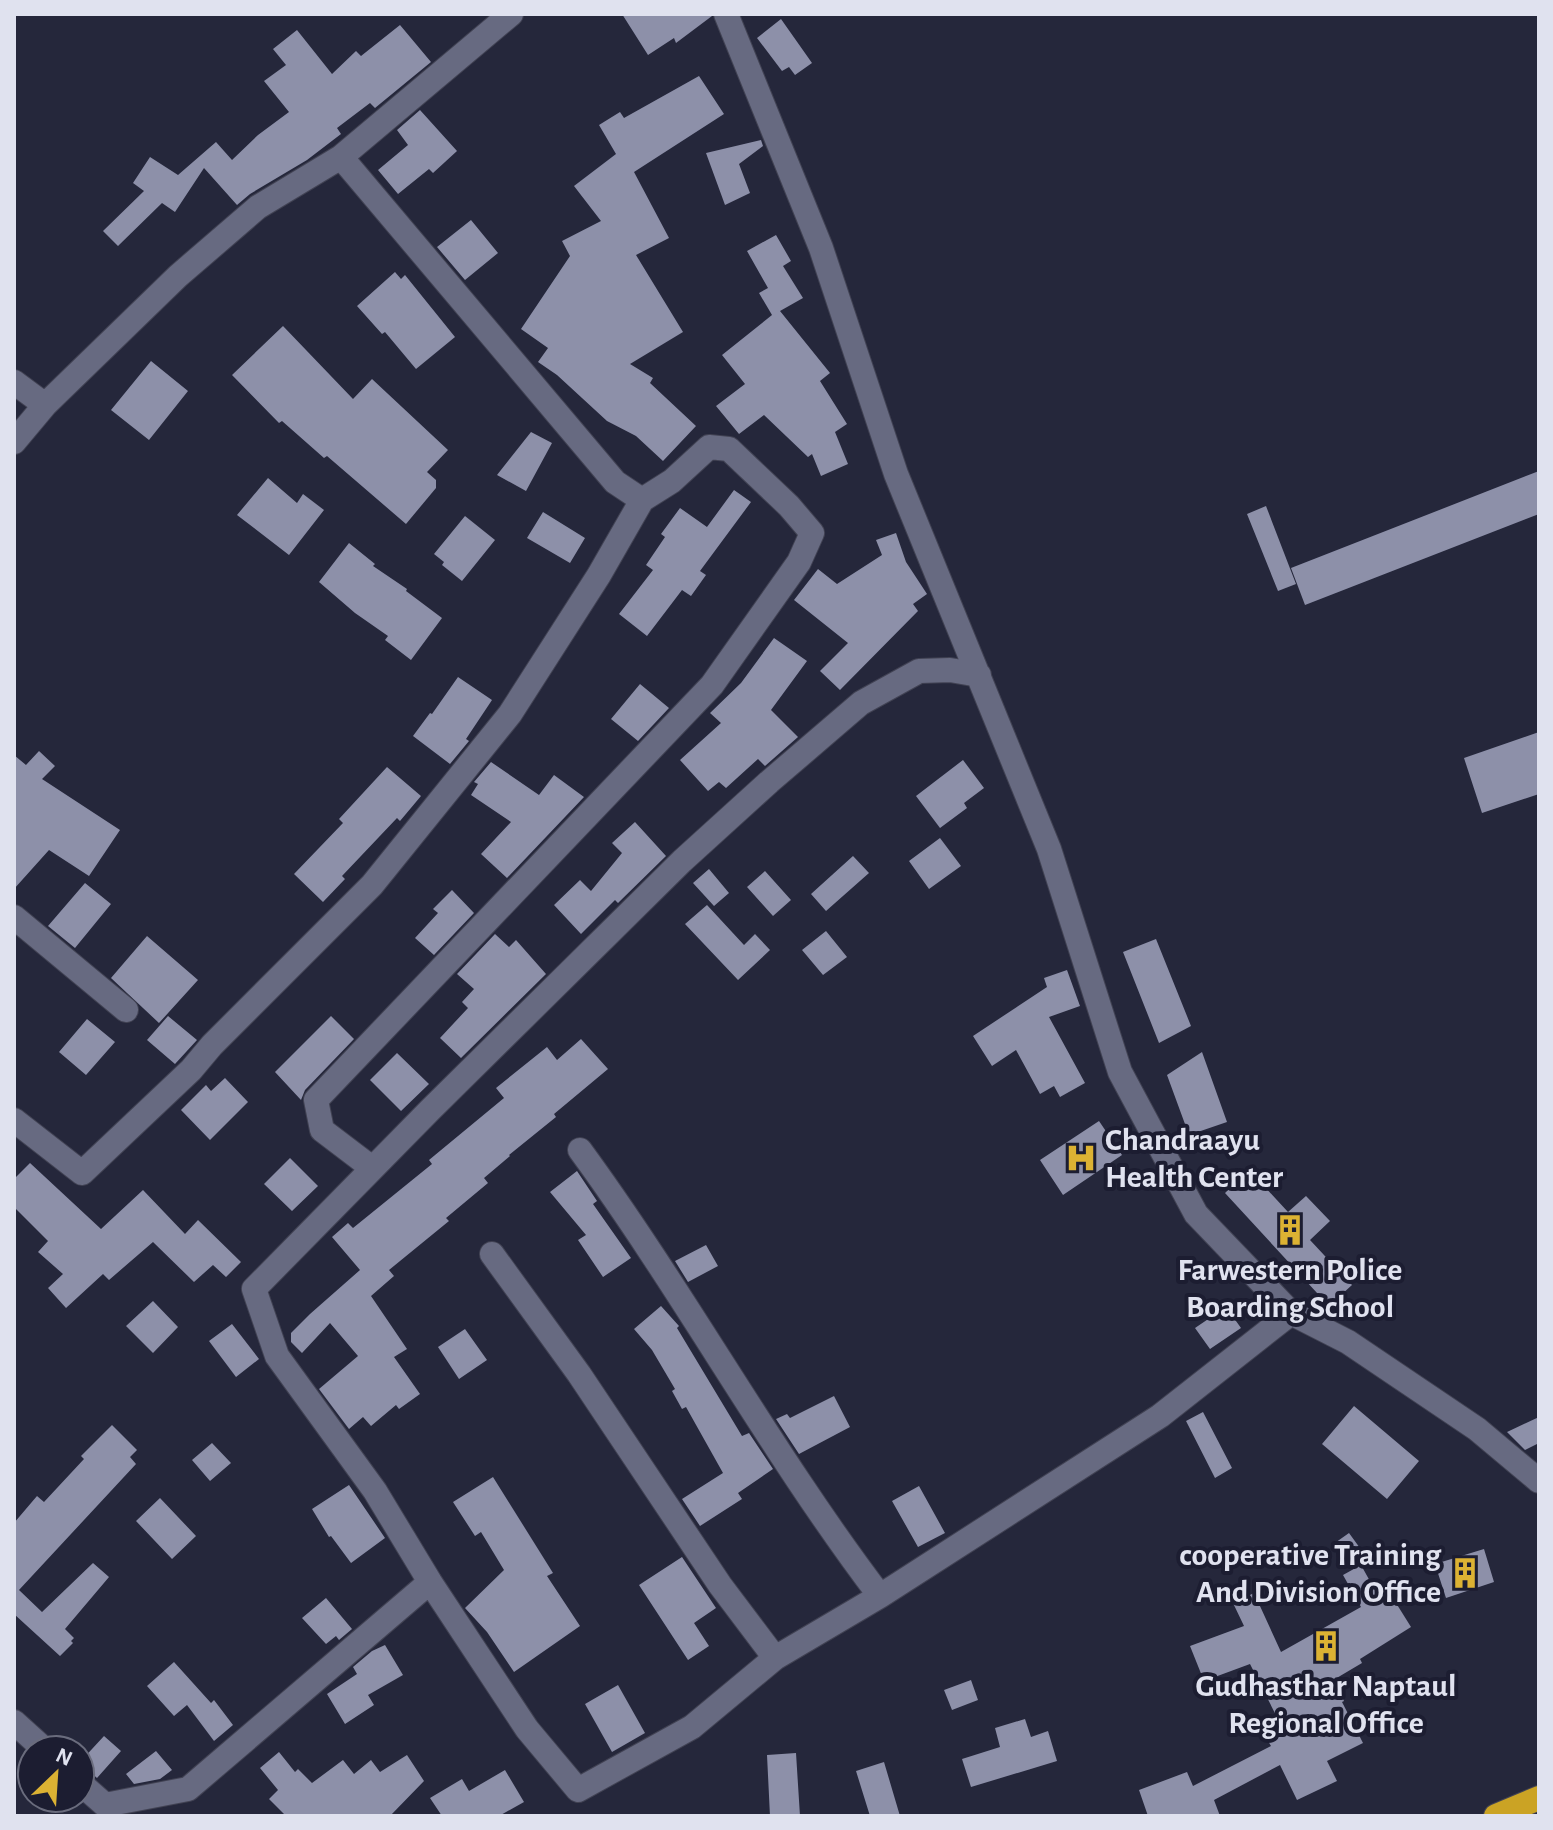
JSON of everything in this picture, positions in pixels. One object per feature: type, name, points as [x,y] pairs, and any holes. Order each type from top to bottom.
[{"type":"highway","points":[[1496,1816],[1539,1798]]},
{"type":"street","points":[[14,442],[45,405],[178,276],[258,207],[341,157],[511,14]]},
{"type":"street","points":[[726,14],[821,248],[896,474],[1049,849],[1120,1072],[1196,1214],[1291,1313],[1361,1351],[1477,1429],[1539,1481]]},
{"type":"street","points":[[341,157],[615,482],[642,500]]},
{"type":"street","points":[[14,382],[45,405]]},
{"type":"street","points":[[14,1120],[82,1173],[191,1070],[212,1045],[372,885],[510,714],[599,575],[642,500],[672,481],[709,447],[729,449],[789,506],[812,533],[799,562],[712,685],[316,1100],[322,1130],[372,1168]]},
{"type":"street","points":[[979,675],[950,670],[919,671],[861,703],[682,861],[254,1289],[277,1356],[375,1491],[430,1582],[527,1729],[578,1790],[692,1727],[775,1658],[880,1596],[1160,1416],[1291,1313]]},
{"type":"street","points":[[14,917],[126,1010]]},
{"type":"street","points":[[580,1150],[633,1222],[835,1537],[880,1596]]},
{"type":"street","points":[[492,1254],[579,1374],[720,1585],[775,1658]]},
{"type":"street","points":[[96,1797],[105,1805],[188,1789],[430,1582]]},
{"type":"building","points":[[622,14],[712,16],[676,43],[674,38],[648,55]]},
{"type":"building","points":[[781,19],[812,63],[795,75],[789,67],[782,71],[757,38]]},
{"type":"building","points":[[400,25],[431,62],[375,108],[370,103],[337,128],[341,134],[307,160],[237,205],[204,168],[175,212],[162,203],[118,246],[103,231],[144,191],[133,183],[150,157],[178,175],[216,142],[232,160],[289,112],[264,81],[286,65],[273,49],[297,30],[332,74],[356,51],[361,56]]},
{"type":"building","points":[[699,76],[724,114],[634,172],[669,238],[636,255],[683,332],[630,364],[653,378],[650,383],[696,426],[663,461],[636,436],[607,421],[557,375],[538,362],[548,348],[521,329],[570,256],[562,241],[601,221],[574,186],[616,154],[599,125],[620,112],[624,118]]},
{"type":"building","points":[[420,110],[457,151],[433,173],[429,169],[398,194],[378,170],[408,145],[397,130]]},
{"type":"building","points":[[761,140],[763,146],[739,164],[750,193],[725,205],[706,153]]},
{"type":"building","points":[[471,220],[498,253],[465,280],[437,247]]},
{"type":"building","points":[[776,235],[791,261],[783,266],[803,298],[780,311],[830,373],[820,381],[847,424],[835,432],[848,464],[821,476],[812,454],[808,457],[764,415],[739,434],[716,406],[745,384],[722,355],[772,315],[759,293],[768,288],[747,251]]},
{"type":"building","points":[[395,272],[401,279],[405,275],[455,337],[416,369],[385,332],[382,334],[357,306]]},
{"type":"building","points":[[283,326],[353,399],[372,379],[448,450],[427,472],[436,480],[436,488],[406,524],[327,456],[324,458],[282,421],[279,423],[232,375]]},
{"type":"building","points":[[151,361],[188,391],[149,440],[111,410]]},
{"type":"building","points":[[531,432],[552,443],[526,491],[497,475]]},
{"type":"building","points":[[1539,471],[1539,514],[1305,605],[1291,568]]},
{"type":"building","points":[[268,478],[297,503],[303,494],[324,510],[289,555],[237,515]]},
{"type":"building","points":[[734,490],[751,502],[700,571],[706,575],[691,596],[682,590],[647,636],[619,614],[653,570],[646,565],[665,537],[661,534],[680,508],[707,527]]},
{"type":"building","points":[[1266,506],[1296,584],[1278,591],[1247,514]]},
{"type":"building","points":[[543,512],[585,538],[570,563],[527,538]]},
{"type":"building","points":[[465,516],[495,540],[462,581],[434,554]]},
{"type":"building","points":[[896,533],[906,562],[927,594],[913,604],[918,611],[840,690],[820,671],[848,643],[794,600],[818,569],[837,584],[882,555],[876,540]]},
{"type":"building","points":[[349,543],[375,564],[373,566],[442,618],[411,660],[385,640],[388,636],[319,582]]},
{"type":"building","points":[[774,638],[807,661],[771,710],[798,737],[765,766],[758,759],[726,788],[719,782],[708,791],[680,760],[721,723],[710,713],[741,683]]},
{"type":"building","points":[[458,677],[492,700],[466,739],[469,741],[450,764],[413,736]]},
{"type":"building","points":[[640,684],[669,708],[638,741],[611,719]]},
{"type":"building","points":[[1539,732],[1539,794],[1482,813],[1464,758]]},
{"type":"building","points":[[39,751],[55,766],[42,779],[120,830],[89,876],[49,850],[14,889],[14,755],[26,765]]},
{"type":"building","points":[[963,760],[984,788],[964,803],[967,808],[940,828],[916,796]]},
{"type":"building","points":[[491,762],[539,795],[554,775],[584,797],[507,878],[481,854],[511,822],[471,795],[478,784],[474,782]]},
{"type":"building","points":[[387,767],[421,796],[400,821],[397,818],[342,876],[345,879],[323,902],[294,874],[343,823],[339,819]]},
{"type":"building","points":[[635,822],[666,856],[581,934],[554,905],[580,880],[591,891],[622,853],[612,843]]},
{"type":"building","points":[[940,838],[961,866],[929,889],[909,861]]},
{"type":"building","points":[[853,856],[869,873],[826,911],[811,894]]},
{"type":"building","points":[[709,869],[729,893],[714,906],[693,883]]},
{"type":"building","points":[[765,871],[791,900],[773,916],[747,887]]},
{"type":"building","points":[[85,883],[111,904],[75,948],[48,926]]},
{"type":"building","points":[[452,890],[474,913],[434,955],[415,938],[438,913],[433,909]]},
{"type":"building","points":[[707,905],[744,945],[755,934],[770,950],[738,980],[685,924]]},
{"type":"building","points":[[826,931],[847,957],[823,975],[802,950]]},
{"type":"building","points":[[495,934],[509,947],[516,940],[546,974],[461,1058],[440,1038],[468,1008],[462,1002],[474,989],[457,974]]},
{"type":"building","points":[[147,936],[198,980],[159,1023],[111,978]]},
{"type":"building","points":[[1156,939],[1191,1026],[1159,1043],[1123,952]]},
{"type":"building","points":[[1067,970],[1080,1006],[1049,1017],[1085,1083],[1060,1097],[1054,1086],[1040,1094],[1016,1050],[992,1066],[973,1036],[1047,987],[1044,978]]},
{"type":"building","points":[[168,1016],[197,1040],[175,1064],[147,1040]]},
{"type":"building","points":[[331,1016],[354,1039],[305,1090],[301,1100],[275,1072]]},
{"type":"building","points":[[87,1019],[115,1042],[86,1075],[59,1052]]},
{"type":"building","points":[[581,1039],[608,1069],[484,1178],[488,1183],[446,1218],[449,1221],[389,1270],[394,1276],[371,1296],[407,1349],[394,1357],[420,1394],[399,1409],[396,1405],[371,1426],[363,1417],[349,1429],[319,1389],[358,1356],[330,1323],[302,1353],[291,1342],[291,1333],[360,1270],[332,1237],[348,1223],[353,1228],[432,1164],[429,1160],[504,1098],[496,1088],[547,1047],[557,1060]]},
{"type":"building","points":[[1202,1052],[1227,1122],[1189,1135],[1167,1075]]},
{"type":"building","points":[[397,1053],[429,1084],[401,1111],[370,1080]]},
{"type":"building","points":[[225,1078],[248,1102],[210,1140],[181,1110],[206,1085],[211,1091]]},
{"type":"building","name":"Chandraayu Health Center","points":[[1099,1121],[1122,1155],[1063,1195],[1040,1160]]},
{"type":"building","points":[[290,1158],[318,1186],[292,1211],[264,1184]]},
{"type":"building","points":[[30,1163],[101,1229],[143,1190],[185,1234],[198,1220],[241,1262],[226,1277],[213,1265],[194,1282],[153,1242],[109,1280],[103,1274],[66,1308],[48,1288],[63,1274],[38,1252],[48,1241],[14,1207],[14,1179]]},
{"type":"building","name":"Farwestern Police Boarding School","points":[[1249,1170],[1288,1212],[1306,1196],[1330,1221],[1310,1240],[1352,1285],[1329,1306],[1225,1193]]},
{"type":"building","points":[[577,1171],[597,1201],[593,1204],[631,1258],[603,1277],[578,1240],[586,1235],[550,1192]]},
{"type":"building","points":[[706,1245],[718,1266],[688,1282],[675,1261]]},
{"type":"building","points":[[153,1301],[178,1327],[153,1353],[126,1326]]},
{"type":"building","points":[[661,1306],[679,1326],[677,1328],[742,1436],[749,1433],[773,1469],[738,1493],[742,1499],[700,1526],[682,1499],[723,1473],[686,1407],[682,1409],[672,1391],[675,1389],[652,1350],[634,1329]]},
{"type":"building","points":[[1226,1307],[1241,1328],[1210,1349],[1195,1328]]},
{"type":"building","points":[[232,1324],[259,1359],[236,1377],[209,1341]]},
{"type":"building","points":[[465,1329],[487,1360],[459,1379],[438,1347]]},
{"type":"building","points":[[834,1396],[850,1427],[799,1454],[776,1419],[787,1414],[790,1418]]},
{"type":"building","points":[[1354,1406],[1419,1461],[1387,1499],[1322,1444]]},
{"type":"building","points":[[1203,1412],[1232,1468],[1215,1478],[1186,1421]]},
{"type":"building","points":[[1539,1417],[1539,1443],[1525,1450],[1507,1432]]},
{"type":"building","points":[[112,1425],[137,1450],[130,1457],[136,1464],[19,1590],[42,1612],[93,1563],[109,1577],[65,1629],[74,1638],[60,1656],[14,1614],[14,1523],[37,1496],[44,1502],[84,1459],[81,1456]]},
{"type":"building","points":[[212,1443],[231,1463],[210,1481],[192,1460]]},
{"type":"building","points":[[493,1477],[553,1573],[547,1576],[580,1626],[514,1672],[487,1632],[465,1608],[504,1570],[481,1532],[475,1536],[453,1502]]},
{"type":"building","points":[[349,1485],[385,1538],[351,1563],[329,1537],[312,1509]]},
{"type":"building","points":[[919,1486],[945,1533],[918,1547],[892,1501]]},
{"type":"building","points":[[160,1498],[196,1536],[172,1559],[136,1521]]},
{"type":"building","points":[[1349,1533],[1365,1555],[1347,1567],[1332,1545]]},
{"type":"building","name":"cooperative Training And Division Office","points":[[1484,1549],[1494,1582],[1446,1598],[1435,1564]]},
{"type":"building","points":[[682,1557],[716,1608],[694,1623],[709,1646],[688,1660],[639,1585]]},
{"type":"building","points":[[1361,1565],[1381,1601],[1391,1595],[1411,1627],[1335,1679],[1342,1702],[1363,1743],[1327,1761],[1337,1781],[1297,1800],[1280,1765],[1214,1800],[1220,1816],[1148,1816],[1139,1790],[1187,1772],[1193,1786],[1271,1746],[1268,1741],[1285,1733],[1250,1664],[1204,1681],[1190,1646],[1244,1626],[1233,1603],[1254,1593],[1281,1652],[1361,1607],[1343,1575]]},
{"type":"building","points":[[326,1598],[352,1629],[339,1640],[336,1636],[326,1644],[302,1618]]},
{"type":"building","points":[[385,1645],[403,1675],[368,1695],[374,1705],[345,1724],[327,1694],[357,1674],[353,1667],[372,1651]]},
{"type":"building","points":[[174,1662],[211,1703],[214,1700],[233,1725],[214,1741],[187,1705],[174,1716],[147,1686]]},
{"type":"building","points":[[971,1680],[978,1700],[952,1710],[944,1690]]},
{"type":"building","points":[[618,1685],[645,1733],[612,1752],[585,1704]]},
{"type":"building","points":[[1025,1719],[1031,1737],[1048,1731],[1057,1761],[971,1787],[962,1759],[1000,1747],[995,1728]]},
{"type":"building","points":[[104,1736],[121,1751],[97,1778],[96,1777],[96,1745]]},
{"type":"building","points":[[156,1751],[172,1770],[160,1779],[134,1784],[126,1774]]},
{"type":"building","points":[[279,1752],[295,1772],[298,1769],[312,1783],[343,1760],[354,1774],[371,1760],[380,1772],[407,1755],[424,1781],[390,1816],[286,1816],[269,1799],[278,1790],[260,1768]]},
{"type":"building","points":[[796,1753],[800,1816],[770,1816],[767,1755]]},
{"type":"building","points":[[884,1762],[900,1816],[870,1816],[856,1771]]},
{"type":"building","points":[[505,1770],[524,1802],[499,1816],[442,1816],[430,1798],[462,1779],[469,1791]]},
{"type":"place","name":"Chandraayu Health Center","points":[[1081,1158]]},
{"type":"place","name":"Farwestern Police Boarding School","points":[[1290,1230]]},
{"type":"place","name":"cooperative Training And Division Office","points":[[1465,1573]]},
{"type":"place","name":"Gudhasthar Naptaul Regional Office","points":[[1326,1646]]}]
